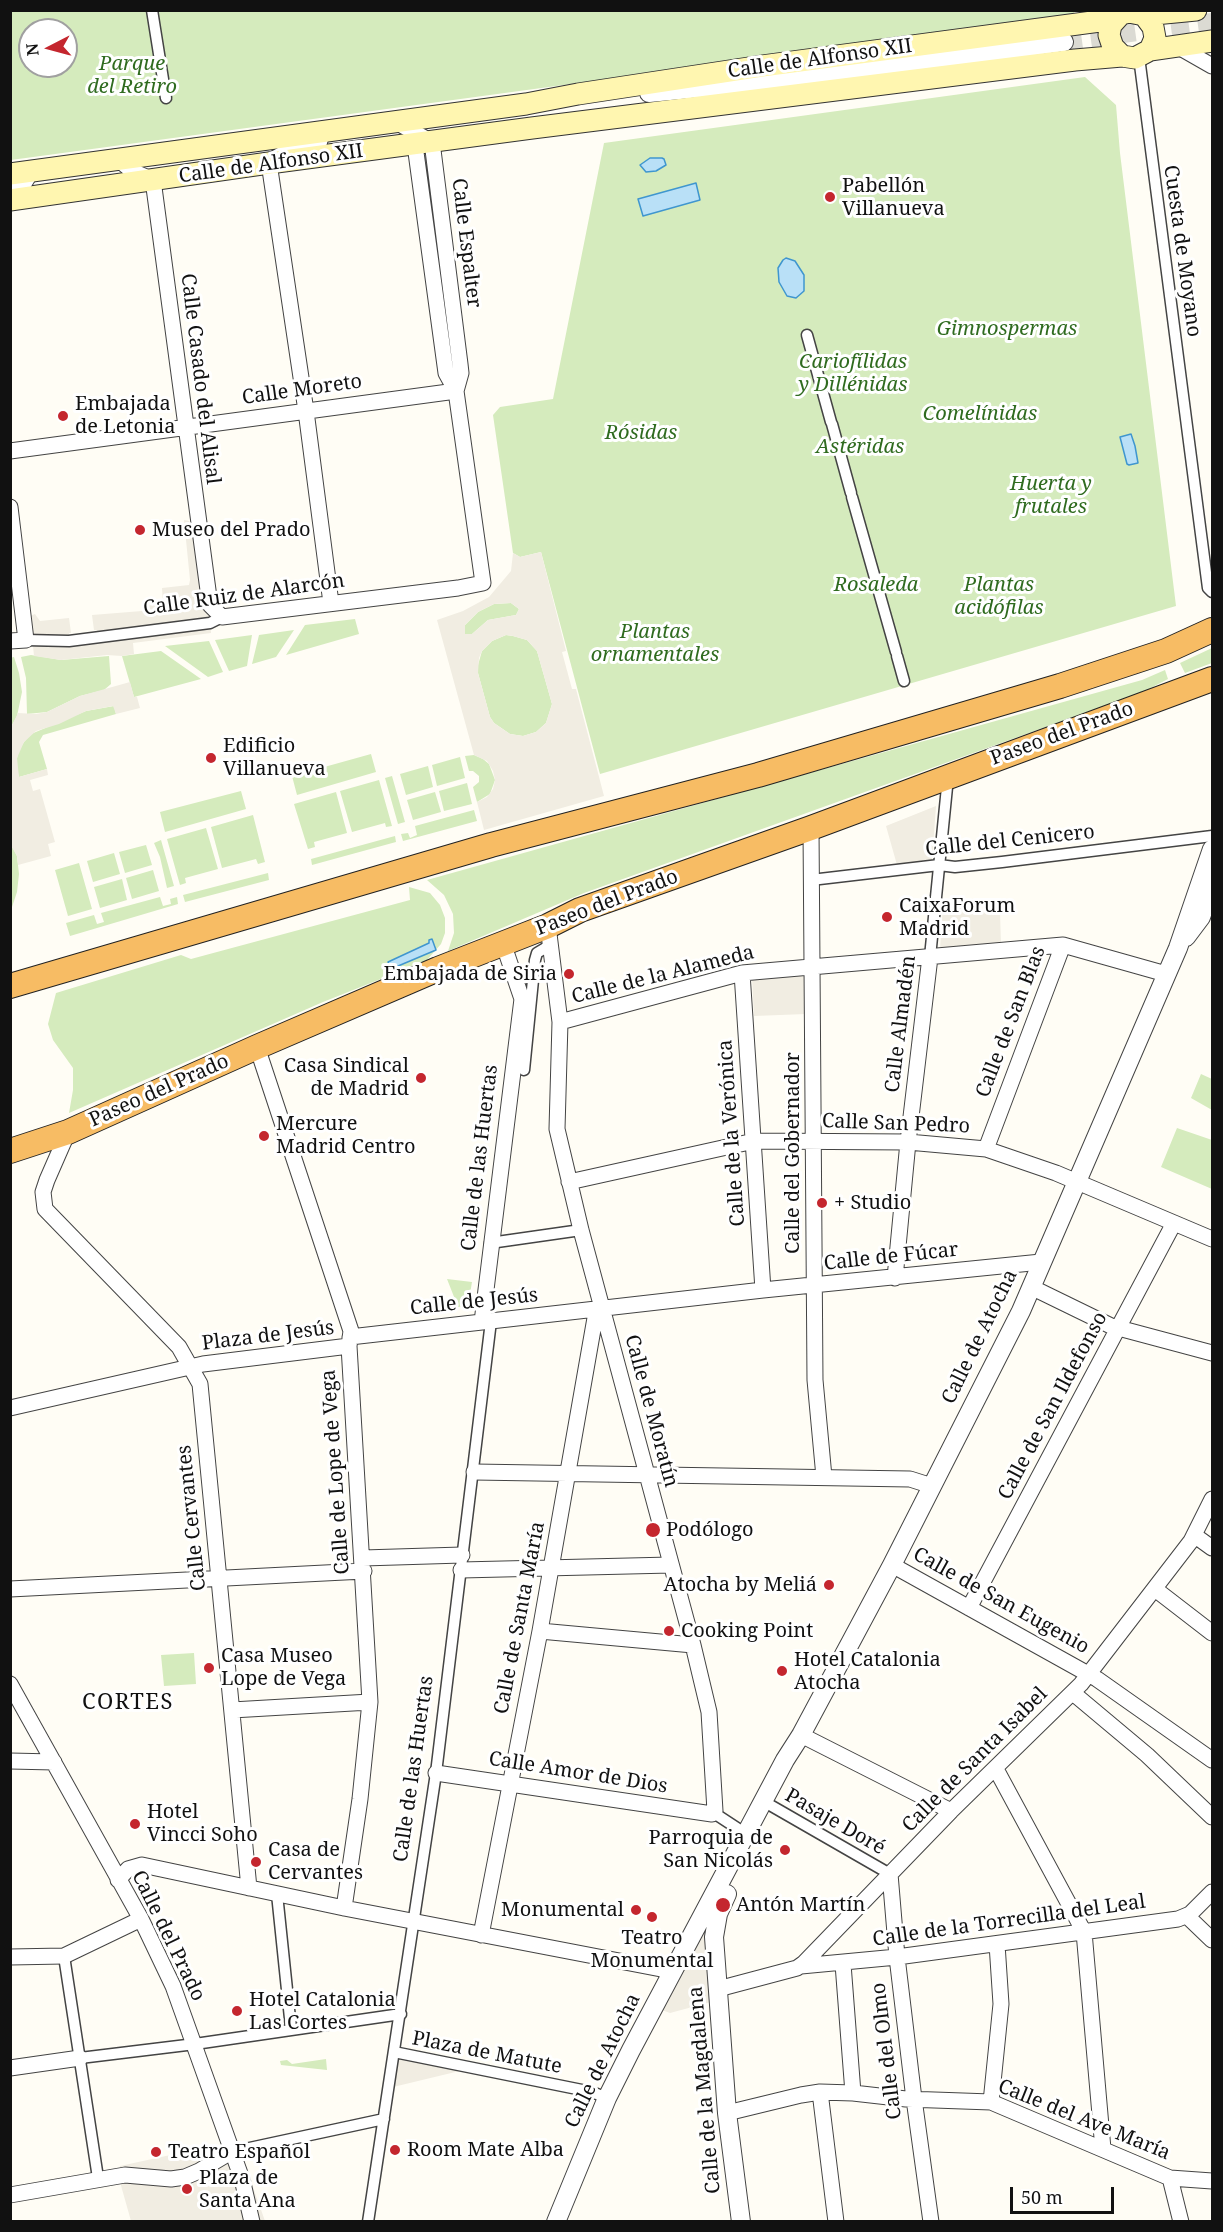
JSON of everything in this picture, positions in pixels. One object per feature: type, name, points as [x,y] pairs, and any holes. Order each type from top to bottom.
[{"type":"highway","points":[[10,986],[492,845],[758,775],[1049,690],[1166,651],[1212,630]]},
{"type":"highway","name":"Paseo del Prado","points":[[10,1151],[68,1132],[257,1047],[503,943],[547,937],[580,910],[1208,683]]},
{"type":"main road","name":"Calle de Alfonso XII","points":[[20,172],[525,104],[762,66],[1129,14],[1196,10]]},
{"type":"main road","points":[[1129,14],[1151,22],[1155,31],[1154,43],[1137,54],[1113,47],[1109,38],[1110,28],[1129,14]]},
{"type":"main road","name":"Calle de Alfonso XII","points":[[10,200],[532,128],[1137,54],[1212,41]]},
{"type":"street","points":[[152,10],[166,98]]},
{"type":"street","name":"Calle de Alfonso XII","points":[[525,104],[802,78],[1064,42]]},
{"type":"street","points":[[1177,46],[1212,66]]},
{"type":"street","name":"Cuesta de Moyano","points":[[1137,54],[1208,588],[1212,592]]},
{"type":"street","name":"Calle de Alfonso XII","points":[[532,128],[802,78]]},
{"type":"street","points":[[394,121],[424,144]]},
{"type":"street","points":[[321,132],[317,145],[296,148],[269,163],[306,411],[331,603]]},
{"type":"street","name":"Calle Espalter","points":[[424,144],[446,373],[456,391],[483,583]]},
{"type":"street","points":[[119,160],[132,171],[153,180]]},
{"type":"street","points":[[10,186],[22,184],[20,172]]},
{"type":"street","name":"Calle Casado del Alisal","points":[[153,180],[207,598],[210,605],[222,616]]},
{"type":"street","points":[[807,335],[904,681]]},
{"type":"street","name":"Calle Moreto","points":[[10,451],[456,391]]},
{"type":"street","points":[[10,507],[18,640]]},
{"type":"street","name":"Calle Ruiz de Alarcón","points":[[18,640],[69,641],[210,623],[222,616],[458,588],[483,583]]},
{"type":"street","name":"Calle Almadén","points":[[895,1278],[948,776]]},
{"type":"street","name":"Calle del Gobernador","points":[[811,828],[815,1380],[824,1477]]},
{"type":"street","name":"Calle del Cenicero","points":[[811,880],[939,865],[956,867],[1212,836]]},
{"type":"street","name":"Calle de Atocha","points":[[717,1919],[784,1760],[801,1735],[892,1565],[1021,1311],[1178,948],[1212,849]]},
{"type":"street","name":"Calle de Atocha","points":[[1178,948],[1201,917],[1212,887]]},
{"type":"street","points":[[524,1070],[535,960],[547,937]]},
{"type":"street","name":"Calle de Moratín","points":[[547,937],[560,1022],[556,1129],[580,1230],[693,1645],[709,1712],[715,1812]]},
{"type":"street","name":"Calle de las Huertas","points":[[368,2222],[436,1773],[474,1472],[490,1243],[522,999],[503,943]]},
{"type":"street","name":"Calle de la Alameda","points":[[560,1022],[742,973],[1063,945],[1166,974]]},
{"type":"street","name":"Calle de San Blas","points":[[986,1149],[1063,945]]},
{"type":"street","name":"Calle de la Verónica","points":[[742,973],[763,1290]]},
{"type":"street","name":"Calle de Lope de Vega","points":[[257,1047],[350,1326],[370,1702],[360,1799],[344,1908]]},
{"type":"street","name":"Calle Cervantes","points":[[68,1132],[46,1180],[42,1202],[49,1213],[179,1347],[200,1384],[249,1888]]},
{"type":"street","name":"Calle San Pedro","points":[[569,1182],[754,1141],[908,1142],[986,1149],[1076,1182],[1212,1239]]},
{"type":"street","name":"Calle de San Ildefonso","points":[[969,1608],[1174,1223]]},
{"type":"street","points":[[490,1243],[580,1230]]},
{"type":"street","name":"Calle de Fúcar","points":[[602,1310],[763,1290],[1041,1262]]},
{"type":"street","points":[[1031,1287],[1119,1328],[1212,1353]]},
{"type":"street","name":"Calle de Jesús","points":[[350,1342],[486,1321],[602,1310]]},
{"type":"street","name":"Calle de Santa María","points":[[481,1935],[540,1632],[595,1318],[602,1310]]},
{"type":"street","name":"Plaza de Jesús","points":[[10,1408],[192,1367],[350,1342]]},
{"type":"street","points":[[474,1472],[824,1477],[914,1480],[932,1486]]},
{"type":"street","name":"Calle de Santa Isabel","points":[[801,1966],[951,1811],[996,1769],[1089,1674],[1194,1535],[1212,1499]]},
{"type":"street","points":[[1194,1535],[1212,1548]]},
{"type":"street","points":[[10,1589],[220,1579],[363,1565],[462,1562],[551,1568],[670,1565]]},
{"type":"street","name":"Calle de San Eugenio","points":[[892,1565],[1089,1674],[1212,1760]]},
{"type":"street","points":[[1155,1589],[1212,1633]]},
{"type":"street","points":[[540,1632],[693,1645]]},
{"type":"street","name":"Calle del Prado","points":[[10,1683],[141,1919],[173,1986],[242,2179],[252,2222]]},
{"type":"street","points":[[1072,1693],[1147,1755],[1212,1817]]},
{"type":"street","points":[[232,1710],[370,1702]]},
{"type":"street","points":[[801,1735],[951,1811]]},
{"type":"street","points":[[10,1761],[54,1762]]},
{"type":"street","points":[[996,1769],[1084,1932],[1103,2149]]},
{"type":"street","name":"Calle Amor de Dios","points":[[436,1773],[712,1814],[715,1812],[746,1834]]},
{"type":"street","name":"Calle de Atocha","points":[[556,2222],[608,2098],[746,1834],[767,1804]]},
{"type":"street","name":"Pasaje Doré","points":[[767,1804],[890,1874]]},
{"type":"street","points":[[118,1880],[128,1869],[142,1865],[344,1908],[661,1969],[672,1974]]},
{"type":"street","name":"Calle del Olmo","points":[[890,1874],[897,1957],[931,2222]]},
{"type":"street","points":[[1212,1892],[1187,1916],[1212,1940]]},
{"type":"street","points":[[277,1894],[291,2028]]},
{"type":"street","name":"Calle de la Torrecilla del Leal","points":[[801,1966],[843,1964],[1187,1916]]},
{"type":"street","points":[[10,1957],[64,1956],[141,1919]]},
{"type":"street","name":"Calle de la Magdalena","points":[[717,1919],[714,1937],[727,2113],[741,2222]]},
{"type":"street","points":[[991,2102],[1001,2004],[997,1944]]},
{"type":"street","points":[[64,1956],[98,2178]]},
{"type":"street","points":[[843,1964],[853,2093]]},
{"type":"street","points":[[718,1989],[801,1966]]},
{"type":"street","points":[[10,2068],[401,2014]]},
{"type":"street","name":"Plaza de Matute","points":[[394,2052],[592,2092],[608,2098]]},
{"type":"street","points":[[820,2092],[836,2222]]},
{"type":"street","name":"Calle del Ave María","points":[[727,2113],[820,2092],[991,2102],[1170,2178],[1212,2181]]},
{"type":"street","points":[[10,2195],[125,2175],[171,2179],[199,2171],[231,2152],[384,2119]]},
{"type":"street","points":[[1170,2178],[1180,2222]]},
{"type":"green space","name":"Parque del Retiro","points":[[10,11],[1075,11],[1072,16],[11,160]]},
{"type":"green space","points":[[1085,77],[1116,105],[1176,606],[600,774],[541,552],[520,557],[513,553],[493,415],[500,407],[553,399],[604,143]]},
{"type":"green space","points":[[511,603],[519,609],[516,615],[488,620],[472,634],[465,634],[465,625],[478,612],[494,604]]},
{"type":"green space","points":[[355,619],[359,634],[286,655],[305,625]]},
{"type":"green space","points":[[294,630],[276,657],[252,664],[259,635]]},
{"type":"green space","points":[[252,635],[247,666],[229,671],[215,640]]},
{"type":"green space","points":[[506,635],[527,640],[537,651],[552,704],[546,723],[536,732],[523,736],[510,734],[494,723],[490,717],[478,673],[482,651],[492,641]]},
{"type":"green space","points":[[209,641],[223,672],[208,677],[165,646]]},
{"type":"green space","points":[[1212,648],[1212,663],[1185,673],[1180,663]]},
{"type":"green space","points":[[161,651],[201,679],[134,697],[122,656]]},
{"type":"green space","points":[[31,655],[61,660],[109,656],[111,684],[104,690],[80,696],[47,712],[27,714],[26,678],[21,657]]},
{"type":"green space","points":[[14,657],[22,692],[17,716],[11,727],[10,658]]},
{"type":"green space","points":[[1165,670],[1168,679],[1143,692],[584,893],[448,951],[454,933],[453,914],[444,895],[427,880],[1142,680]]},
{"type":"green space","points":[[114,706],[116,714],[43,735],[39,742],[47,769],[19,777],[16,765],[18,752],[31,734],[86,711]]},
{"type":"green space","points":[[371,754],[376,772],[297,795],[292,776]]},
{"type":"green space","points":[[474,755],[489,764],[495,780],[490,794],[477,802],[473,787],[479,782],[479,776],[469,771],[465,756]]},
{"type":"green space","points":[[460,757],[465,778],[437,786],[432,765]]},
{"type":"green space","points":[[428,766],[433,787],[406,795],[400,774]]},
{"type":"green space","points":[[392,776],[405,822],[398,824],[385,778]]},
{"type":"green space","points":[[379,780],[392,826],[386,827],[385,823],[352,832],[340,791]]},
{"type":"green space","points":[[467,783],[472,804],[444,811],[439,791]]},
{"type":"green space","points":[[241,791],[246,809],[165,832],[160,812]]},
{"type":"green space","points":[[336,792],[347,833],[314,842],[315,847],[308,849],[294,804]]},
{"type":"green space","points":[[435,792],[441,812],[413,820],[407,800]]},
{"type":"green space","points":[[474,810],[477,821],[403,841],[401,834],[408,833],[410,838],[417,835],[415,826]]},
{"type":"green space","points":[[253,815],[265,862],[258,864],[256,859],[222,868],[211,827]]},
{"type":"green space","points":[[206,828],[218,869],[185,878],[186,883],[180,885],[167,839]]},
{"type":"green space","points":[[395,836],[396,842],[312,865],[311,859]]},
{"type":"green space","points":[[161,840],[174,886],[167,888],[160,857],[154,843]]},
{"type":"green space","points":[[11,844],[17,856],[19,874],[17,892],[11,910]]},
{"type":"green space","points":[[146,845],[152,865],[125,873],[119,852]]},
{"type":"green space","points":[[114,853],[120,874],[93,882],[87,861]]},
{"type":"green space","points":[[79,863],[92,909],[68,916],[55,870]]},
{"type":"green space","points":[[153,870],[159,891],[132,899],[126,878]]},
{"type":"green space","points":[[268,873],[269,880],[185,902],[183,895]]},
{"type":"green space","points":[[122,879],[127,900],[100,908],[94,887]]},
{"type":"green space","points":[[409,887],[430,893],[440,905],[445,918],[445,933],[441,944],[426,961],[323,1002],[69,1113],[73,1090],[73,1068],[53,1040],[48,1024],[56,993],[181,955],[191,959],[410,900]]},
{"type":"green space","points":[[160,897],[163,906],[171,904],[170,899],[177,897],[178,904],[70,936],[66,923],[94,915],[97,924],[104,922],[101,913]]},
{"type":"green space","points":[[1201,1074],[1212,1079],[1212,1110],[1191,1098]]},
{"type":"green space","points":[[1177,1128],[1212,1140],[1212,1189],[1161,1167]]},
{"type":"green space","points":[[447,1279],[472,1282],[468,1306],[458,1307]]},
{"type":"green space","points":[[194,1653],[196,1684],[164,1686],[161,1655]]},
{"type":"green space","points":[[326,2059],[327,2070],[281,2065],[280,2061],[287,2060],[292,2064]]},
{"type":"shaded area","points":[[184,520],[189,521],[192,526],[202,602],[212,618],[210,620],[211,633],[133,643],[134,654],[122,656],[107,655],[61,660],[34,656],[30,616],[35,614],[40,621],[69,618],[71,633],[69,633],[69,638],[98,635],[97,630],[94,630],[92,615],[142,611],[142,606],[163,604],[162,588],[189,585]]},
{"type":"shaded area","points":[[541,552],[566,651],[562,652],[572,689],[576,689],[604,796],[484,830],[477,802],[487,797],[493,789],[495,780],[493,771],[487,761],[474,755],[437,620],[463,611],[489,597],[511,571],[513,553],[520,557]],"holes":[[[511,603],[519,609],[516,615],[488,620],[472,634],[465,634],[465,625],[478,612],[494,604]],[[506,635],[527,640],[537,651],[552,704],[546,723],[536,732],[523,736],[510,734],[494,723],[490,717],[478,673],[482,651],[492,641]]]},
{"type":"shaded area","points":[[130,682],[140,708],[116,714],[113,706],[86,711],[59,724],[36,731],[24,742],[17,758],[19,777],[47,769],[48,775],[30,780],[33,791],[40,789],[55,842],[48,844],[51,856],[18,865],[17,856],[10,844],[11,727],[18,713],[47,712],[80,696]]},
{"type":"shaded area","points":[[936,806],[932,861],[897,865],[886,826]]},
{"type":"shaded area","points":[[943,906],[1000,912],[1001,945],[940,949]]},
{"type":"shaded area","points":[[804,975],[806,1014],[754,1016],[752,977]]},
{"type":"shaded area","points":[[707,1920],[711,2002],[670,2013],[659,2009]]},
{"type":"shaded area","points":[[394,2052],[472,2068],[389,2088]]},
{"type":"shaded area","name":"Plaza de Santa Ana","points":[[216,2145],[243,2159],[265,2221],[131,2221],[120,2182],[120,2166]]},
{"type":"water","points":[[650,158],[662,158],[666,165],[656,171],[646,172],[640,165]]},
{"type":"water","points":[[696,183],[700,200],[643,216],[638,199]]},
{"type":"water","points":[[786,258],[795,261],[804,275],[804,291],[796,298],[787,296],[779,282],[778,268]]},
{"type":"water","points":[[1131,434],[1138,463],[1129,465],[1120,437]]},
{"type":"water","points":[[432,939],[436,950],[391,969],[388,962],[429,943]]},
{"type":"tunnel","points":[[1064,42],[1212,22]]},
{"type":"place","name":"Pabellón Villanueva","points":[[830,197]]},
{"type":"place","name":"Embajada de Letonia","points":[[63,416]]},
{"type":"place","name":"Museo del Prado","points":[[140,530]]},
{"type":"place","name":"Edificio Villanueva","points":[[211,758]]},
{"type":"place","name":"CaixaForum Madrid","points":[[887,917]]},
{"type":"place","name":"Embajada de Siria","points":[[569,974]]},
{"type":"place","name":"Casa Sindical de Madrid","points":[[421,1078]]},
{"type":"place","name":"Mercure Madrid Centro","points":[[264,1136]]},
{"type":"place","name":"+ Studio","points":[[822,1203]]},
{"type":"place","name":"Podólogo","points":[[653,1530]]},
{"type":"place","name":"Atocha by Meliá","points":[[829,1585]]},
{"type":"place","name":"Cooking Point","points":[[669,1631]]},
{"type":"place","name":"Casa Museo Lope de Vega","points":[[209,1668]]},
{"type":"place","name":"Hotel Catalonia Atocha","points":[[782,1671]]},
{"type":"place","name":"Hotel Vincci Soho","points":[[135,1824]]},
{"type":"place","name":"Parroquia de San Nicolás","points":[[785,1850]]},
{"type":"place","name":"Casa de Cervantes","points":[[256,1862]]},
{"type":"place","name":"Antón Martín","points":[[723,1905]]},
{"type":"place","name":"Monumental","points":[[636,1910]]},
{"type":"place","name":"Teatro Monumental","points":[[652,1917]]},
{"type":"place","name":"Hotel Catalonia Las Cortes","points":[[237,2011]]},
{"type":"place","name":"Room Mate Alba","points":[[395,2150]]},
{"type":"place","name":"Teatro Español","points":[[156,2152]]},
{"type":"place","name":"Plaza de Santa Ana","points":[[187,2189]]},
{"type":"district","name":"CORTES","points":[[128,1703]]},
{"type":"park label","name":"Gimnospermas","points":[[1007,329]]},
{"type":"park label","name":"Cariofílidas y Dillénidas","points":[[853,374]]},
{"type":"park label","name":"Comelínidas","points":[[980,414]]},
{"type":"park label","name":"Rósidas","points":[[641,433]]},
{"type":"park label","name":"Astéridas","points":[[860,447]]},
{"type":"park label","name":"Huerta y frutales","points":[[1051,496]]},
{"type":"park label","name":"Rosaleda","points":[[876,585]]},
{"type":"park label","name":"Plantas acidófilas","points":[[999,596]]},
{"type":"park label","name":"Plantas ornamentales","points":[[655,644]]}]
